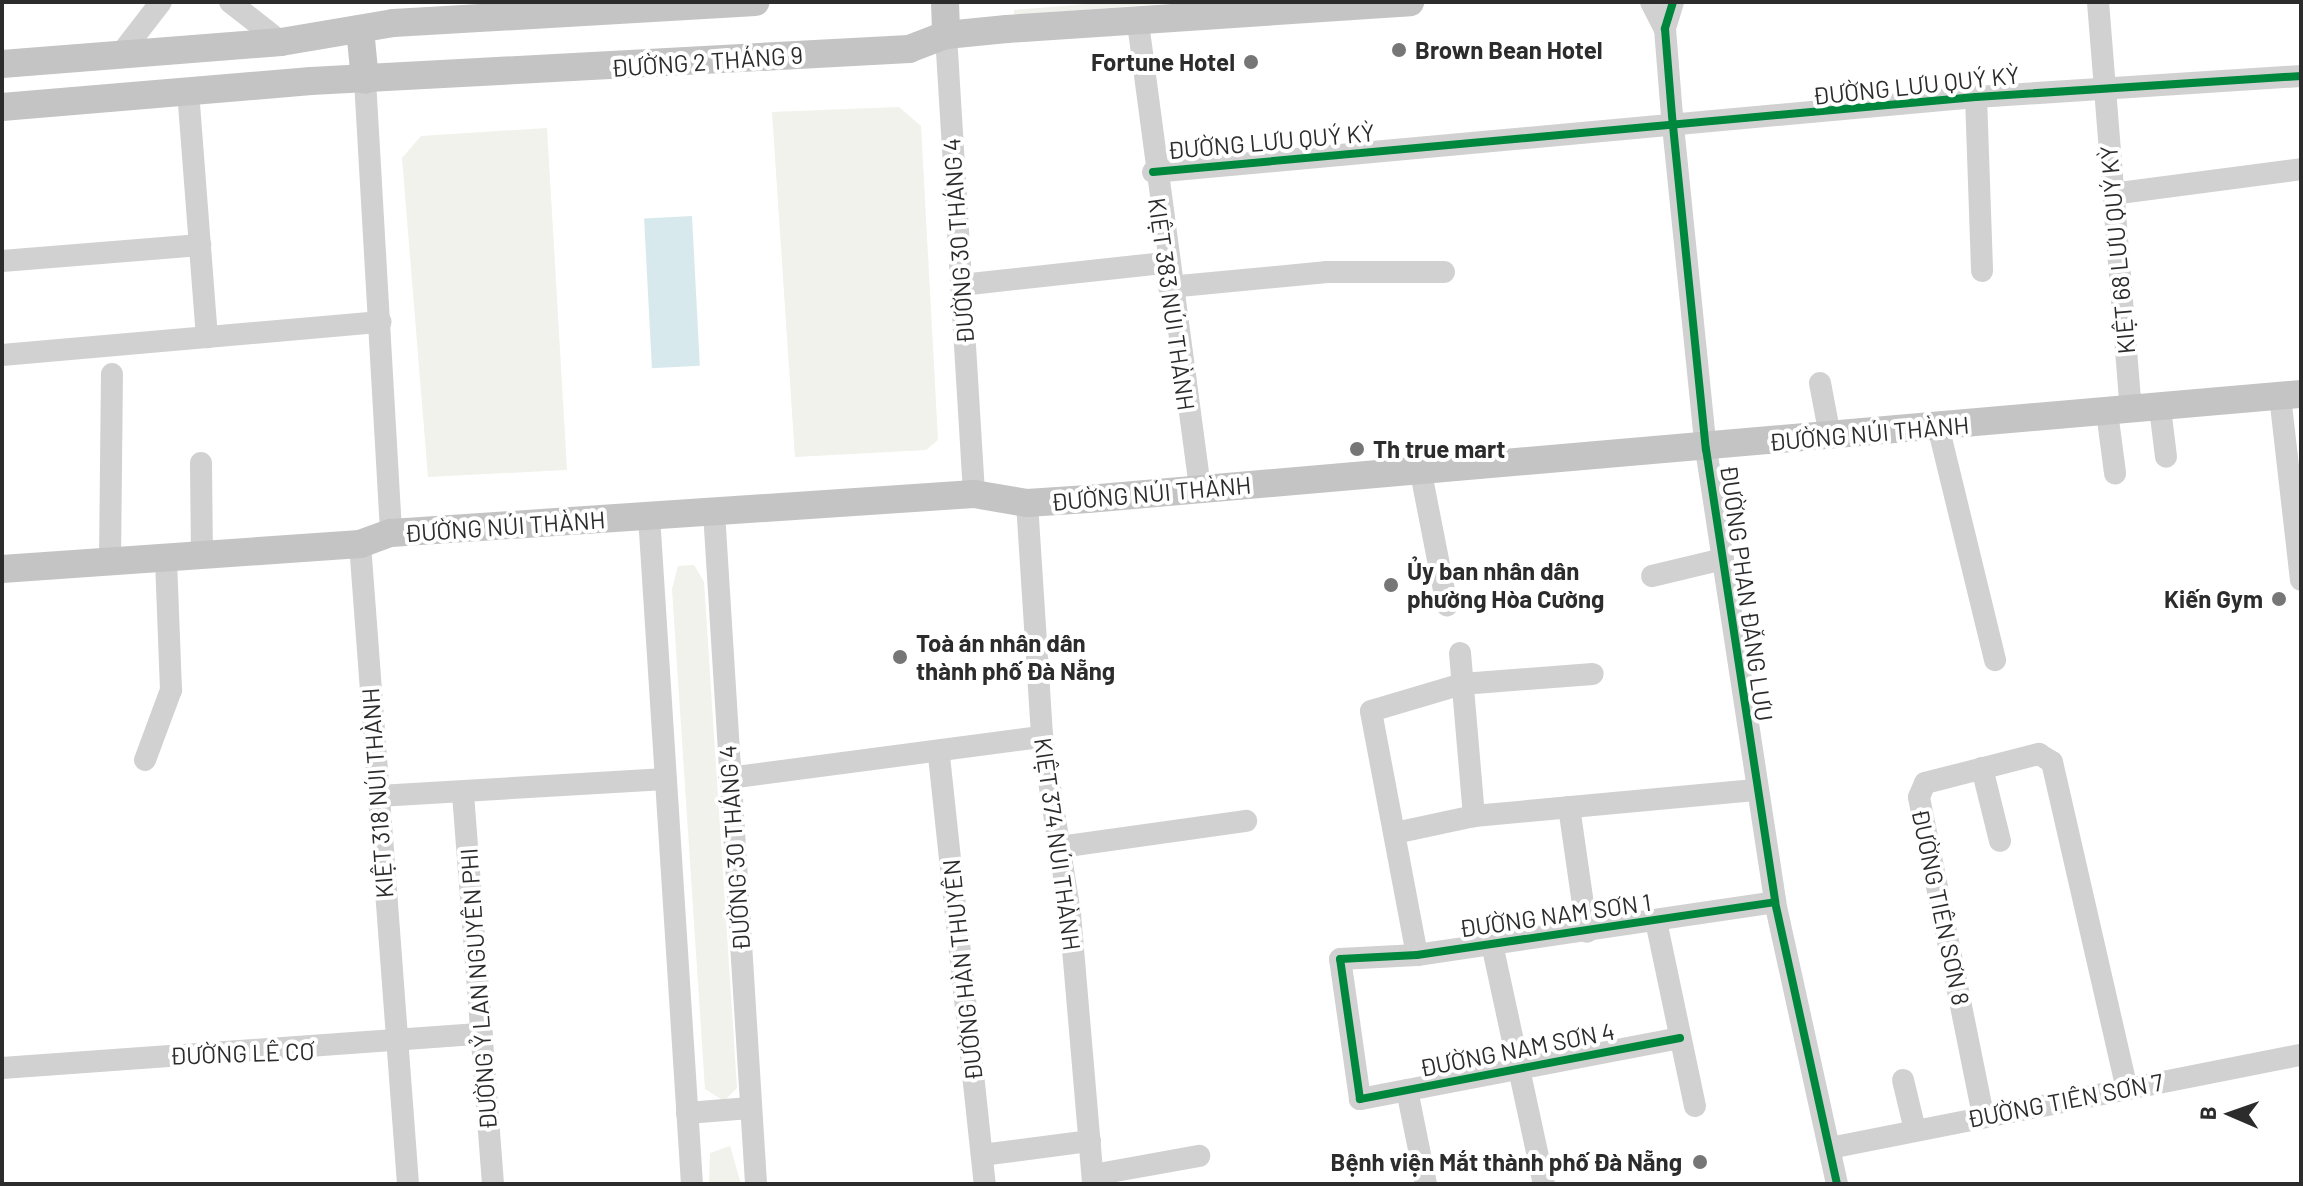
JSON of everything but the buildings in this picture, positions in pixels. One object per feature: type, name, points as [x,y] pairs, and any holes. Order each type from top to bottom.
[{"type":"main road","points":[[2,64],[281,42],[360,29],[755,2]]},
{"type":"main road","points":[[945,2],[946,35]]},
{"type":"main road","name":"ĐƯỜNG 2 THÁNG 9","points":[[2,107],[188,91],[909,49],[946,35],[1410,2]]},
{"type":"main road","points":[[360,29],[365,80]]},
{"type":"main road","name":"ĐƯỜNG NÚI THÀNH","points":[[2,569],[360,544],[391,533],[974,494],[1027,503],[1706,449],[2290,395]]},
{"type":"street","points":[[120,55],[161,2]]},
{"type":"street","points":[[230,2],[281,42]]},
{"type":"street","name":"ĐƯỜNG PHAN ĐĂNG LƯU","points":[[1651,2],[1665,29]]},
{"type":"street","name":"ĐƯỜNG PHAN ĐĂNG LƯU","points":[[1673,2],[1665,29],[1706,449],[1755,790],[1775,902],[1837,1184]]},
{"type":"street","name":"KIỆT 68 LƯU QUÝ KỲ","points":[[2098,2],[2112,194],[2119,411],[2115,473]]},
{"type":"street","name":"KIỆT 383 NÚI THÀNH","points":[[1138,23],[1165,263],[1200,489]]},
{"type":"street","name":"ĐƯỜNG 30 THÁNG 4","points":[[946,35],[974,494]]},
{"type":"street","name":"ĐƯỜNG LƯU QUÝ KỲ","points":[[1153,172],[1281,155],[1673,130],[1976,97],[2301,76]]},
{"type":"street","points":[[365,80],[391,533]]},
{"type":"street","points":[[188,91],[207,337]]},
{"type":"street","points":[[1976,97],[1982,271]]},
{"type":"street","points":[[2112,194],[2301,169]]},
{"type":"street","points":[[2,261],[200,245]]},
{"type":"street","points":[[961,285],[1165,263]]},
{"type":"street","points":[[1169,287],[1327,272],[1444,272]]},
{"type":"street","points":[[2,355],[381,322]]},
{"type":"street","points":[[110,561],[112,374]]},
{"type":"street","points":[[1820,383],[1830,436]]},
{"type":"street","points":[[2290,395],[2301,580]]},
{"type":"street","points":[[2160,408],[2166,457]]},
{"type":"street","points":[[1938,426],[1995,660]]},
{"type":"street","points":[[201,463],[202,554]]},
{"type":"street","points":[[1421,473],[1447,605]]},
{"type":"street","name":"KIỆT 374 NÚI THÀNH","points":[[1027,503],[1042,737],[1060,847],[1093,1180]]},
{"type":"street","name":"ĐƯỜNG 30 THÁNG 4","points":[[714,512],[756,1184]]},
{"type":"street","points":[[649,516],[692,1184]]},
{"type":"street","name":"KIỆT 318 NÚI THÀNH","points":[[360,544],[408,1184]]},
{"type":"street","points":[[145,760],[171,690],[166,557]]},
{"type":"street","points":[[1652,576],[1723,559]]},
{"type":"street","points":[[1460,653],[1474,816]]},
{"type":"street","points":[[1417,955],[1371,711],[1462,684],[1593,674]]},
{"type":"street","points":[[729,778],[939,756],[948,746],[1042,737]]},
{"type":"street","name":"ĐƯỜNG TIÊN SƠN 8","points":[[1983,1115],[1919,797],[1925,783],[2039,754],[2052,762],[2127,1089]]},
{"type":"street","name":"ĐƯỜNG HÀN THUYÊN","points":[[939,756],[985,1184]]},
{"type":"street","points":[[1982,768],[2000,841]]},
{"type":"street","points":[[379,796],[463,794],[665,779]]},
{"type":"street","points":[[1395,833],[1474,816],[1755,790]]},
{"type":"street","name":"ĐƯỜNG Ỷ LAN NGUYÊN PHI","points":[[463,794],[493,1184]]},
{"type":"street","points":[[1569,807],[1587,932]]},
{"type":"street","points":[[1060,847],[1246,821]]},
{"type":"street","name":"ĐƯỜNG NAM SƠN 1","points":[[1360,1099],[1340,959],[1417,955],[1775,902]]},
{"type":"street","points":[[1656,921],[1695,1106]]},
{"type":"street","points":[[1492,944],[1524,1068],[1544,1184]]},
{"type":"street","name":"ĐƯỜNG LÊ CƠ","points":[[2,1068],[396,1043],[482,1034]]},
{"type":"street","name":"ĐƯỜNG NAM SƠN 4","points":[[1360,1099],[1680,1038]]},
{"type":"street","name":"ĐƯỜNG TIÊN SƠN 7","points":[[1830,1148],[1983,1115],[2301,1055]]},
{"type":"street","points":[[1903,1080],[1915,1130]]},
{"type":"street","points":[[1407,1090],[1426,1184]]},
{"type":"street","points":[[687,1113],[750,1108]]},
{"type":"street","points":[[982,1155],[1090,1141]]},
{"type":"street","points":[[1093,1180],[1199,1156]]},
{"type":"shaded area","points":[[1113,2],[1188,2],[1014,15],[1014,10]]},
{"type":"shaded area","points":[[899,107],[921,126],[938,440],[926,450],[795,457],[772,112]]},
{"type":"shaded area","points":[[547,128],[567,470],[428,477],[402,158],[421,136]]},
{"type":"shaded area","points":[[692,216],[700,366],[652,368],[644,219]]},
{"type":"shaded area","points":[[694,565],[704,582],[737,1088],[724,1101],[705,1089],[672,589],[678,566]]},
{"type":"shaded area","points":[[730,1146],[741,1184],[709,1184],[710,1153]]},
{"type":"cycle path","points":[[1673,2],[1665,29],[1706,449],[1775,902],[1837,1184]]},
{"type":"cycle path","points":[[1153,172],[1976,97],[2301,76]]},
{"type":"cycle path","points":[[1680,1038],[1360,1099],[1340,959],[1417,955],[1775,902]]},
{"type":"place","name":"Brown Bean Hotel","points":[[1399,50]]},
{"type":"place","name":"Fortune Hotel","points":[[1251,62]]},
{"type":"place","name":"Th true mart","points":[[1357,449]]},
{"type":"place","name":"Ủy ban nhân dân phường Hòa Cường","points":[[1391,585]]},
{"type":"place","name":"Kiến Gym","points":[[2279,599]]},
{"type":"place","name":"Toà án nhân dân thành phố Đà Nẵng","points":[[900,657]]},
{"type":"place","name":"Bệnh viện Mắt thành phố Đà Nẵng","points":[[1700,1162]]}]
